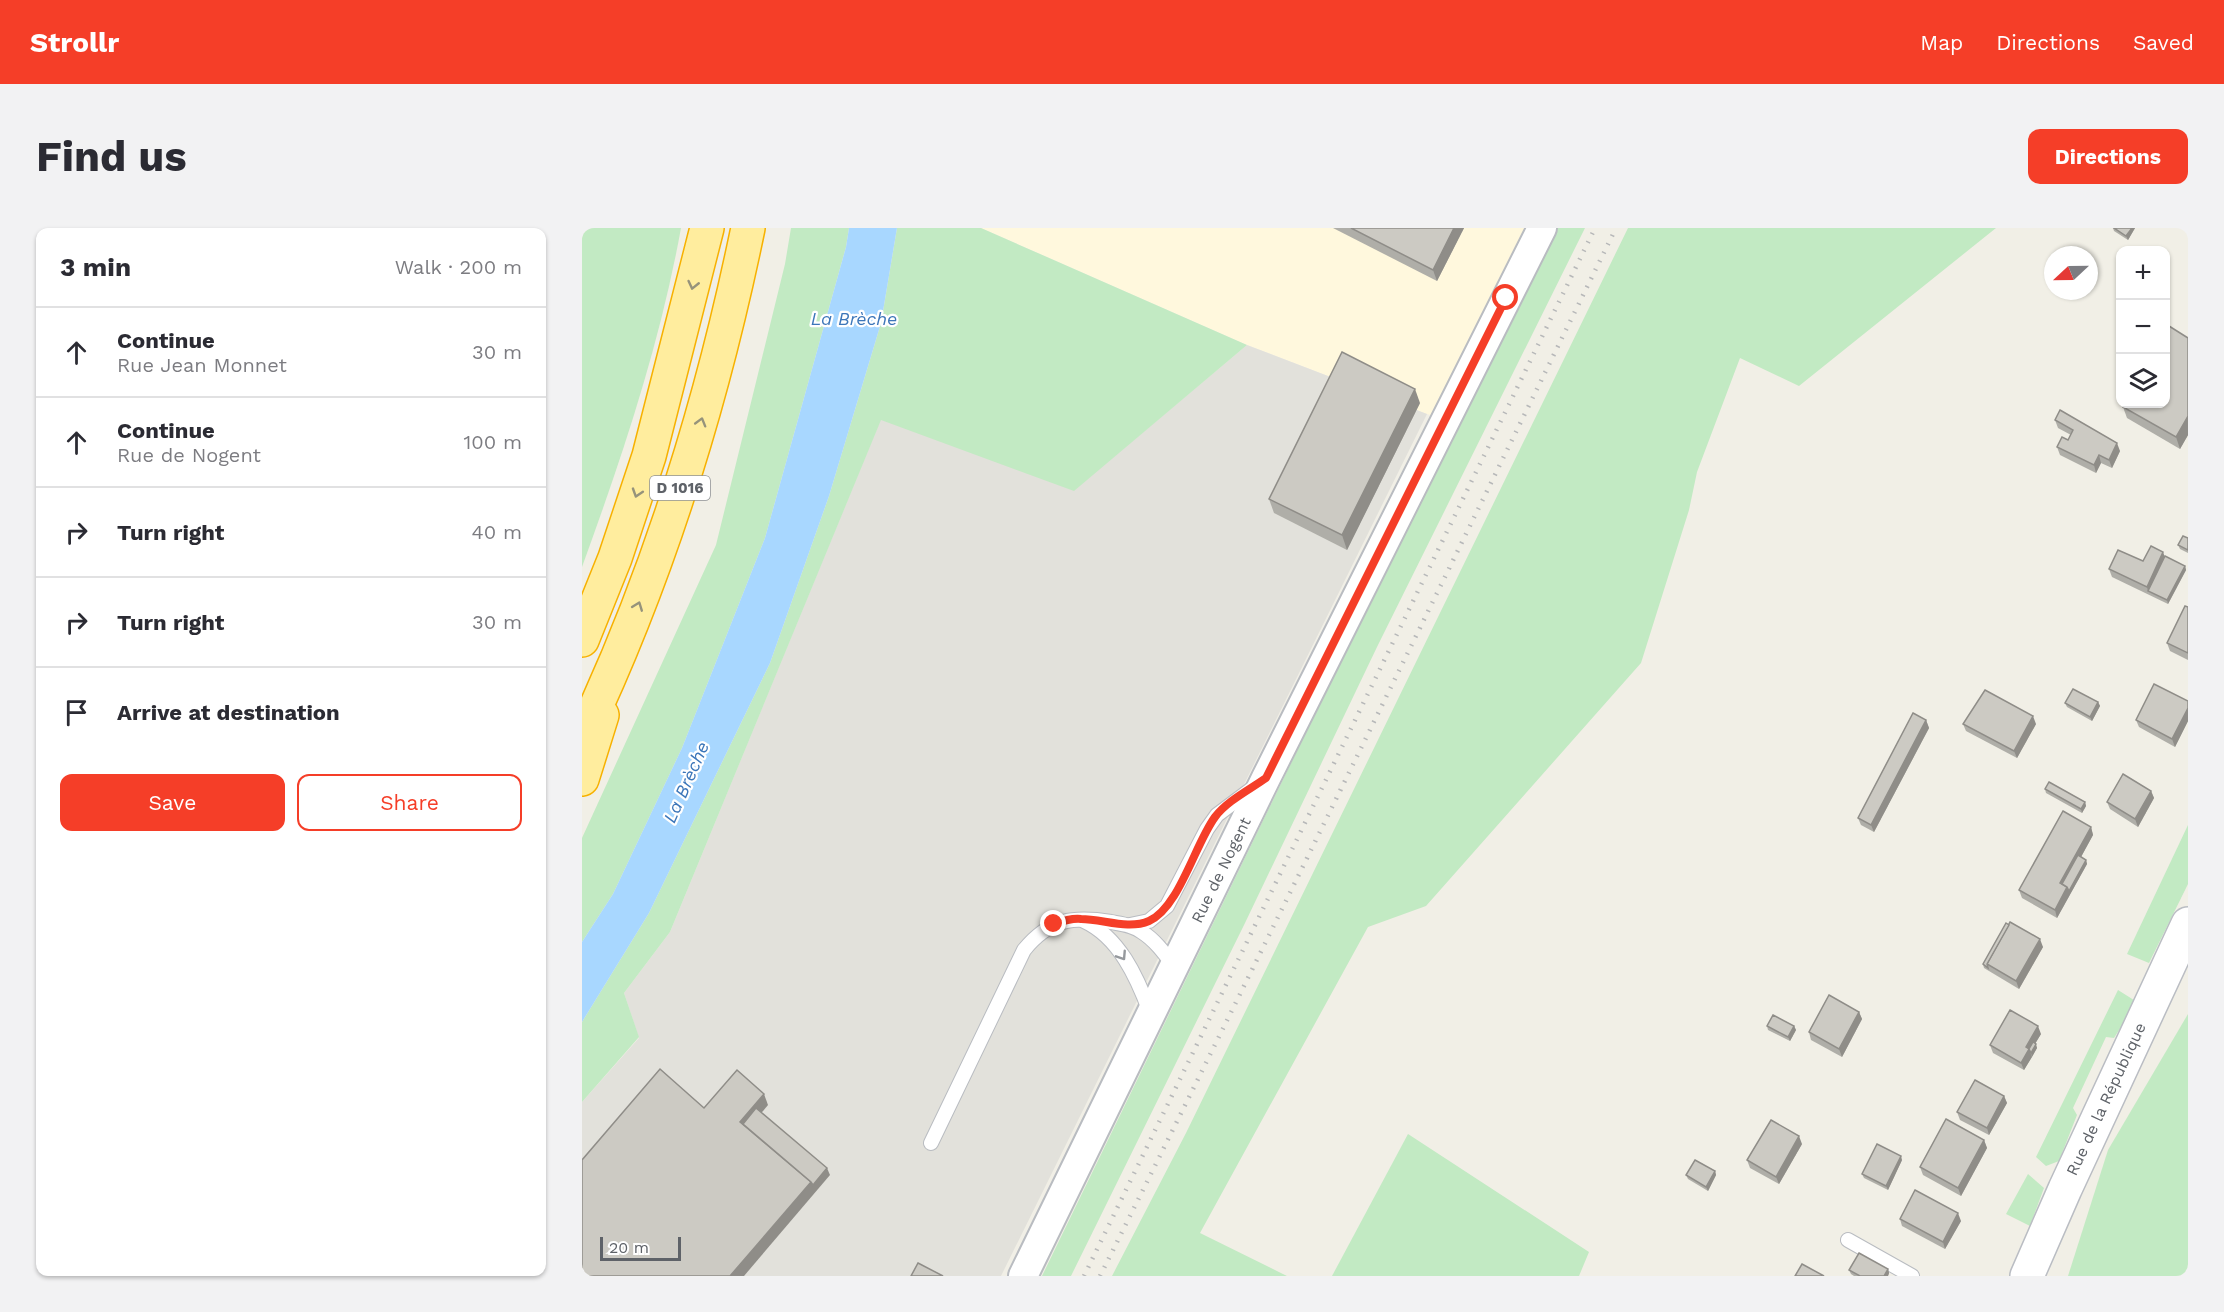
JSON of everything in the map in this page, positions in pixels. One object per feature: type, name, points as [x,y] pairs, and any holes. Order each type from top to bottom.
[{"type":"highway","name":"D 1016","points":[[582,640],[615,558],[649,456],[707,228]]},
{"type":"highway","name":"D 1016","points":[[582,737],[620,651],[660,548],[691,454],[722,342],[748,228]]},
{"type":"highway","points":[[582,779],[620,651]]},
{"type":"main road","name":"Rue de la République","points":[[2027,1276],[2074,1168],[2188,924]]},
{"type":"street","name":"Rue de Nogent","points":[[1023,1276],[1266,778],[1542,228]]},
{"type":"lane","points":[[931,1143],[1024,950],[1034,938],[1054,924],[1079,918],[1130,925],[1149,921],[1167,906],[1207,829],[1217,815],[1266,778]]},
{"type":"lane","points":[[1079,918],[1104,933],[1114,944],[1133,972],[1150,1013]]},
{"type":"lane","points":[[1130,925],[1149,937],[1174,966]]},
{"type":"lane","points":[[1848,1240],[1912,1276]]},
{"type":"shaded area","points":[[981,228],[1558,228],[1470,427],[1427,414],[1247,345]]},
{"type":"shaded area","points":[[1247,345],[1427,414],[1001,1276],[582,1276],[582,1102],[639,1038],[624,993],[670,932],[881,419],[1074,490]]},
{"type":"green space","points":[[582,228],[681,228],[662,314],[639,400],[582,567]]},
{"type":"green space","points":[[791,228],[849,228],[846,247],[765,538],[682,748],[613,894],[582,942],[582,838],[716,545],[785,264]]},
{"type":"green space","points":[[897,228],[981,228],[1247,345],[1074,491],[881,420],[670,932],[624,993],[639,1037],[582,1102],[582,1022],[649,913],[770,663],[829,496],[881,323]]},
{"type":"green space","points":[[1555,228],[1585,228],[1377,647],[1245,923],[1071,1276],[1042,1276],[1355,631]]},
{"type":"green space","points":[[1628,228],[1996,228],[1799,386],[1740,358],[1697,472],[1689,510],[1641,663],[1426,906],[1368,927],[1200,1233],[1287,1276],[1112,1276],[1186,1133]]},
{"type":"green space","points":[[2188,825],[2188,884],[2149,963],[2127,954]]},
{"type":"green space","points":[[2118,990],[2137,1002],[2114,1038],[2106,1037],[2073,1108],[2077,1115],[2059,1161],[2046,1166],[2036,1157]]},
{"type":"green space","points":[[2188,1014],[2188,1276],[2068,1276],[2108,1150]]},
{"type":"green space","points":[[1408,1134],[1589,1252],[1579,1276],[1332,1276]]},
{"type":"green space","points":[[2028,1174],[2044,1188],[2030,1226],[2006,1214]]},
{"type":"water","name":"La Brèche","points":[[849,228],[897,228],[881,323],[829,496],[770,663],[649,913],[582,1022],[582,942],[613,894],[682,748],[765,538],[846,247]]},
{"type":"building","points":[[1351,228],[1454,228],[1433,270]]},
{"type":"building","points":[[2114,228],[2132,228],[2126,236]]},
{"type":"building","points":[[2170,327],[2188,338],[2188,416],[2176,437],[2125,408],[2170,408]]},
{"type":"building","points":[[1342,352],[1415,389],[1342,535],[1269,499]]},
{"type":"building","points":[[2060,410],[2117,443],[2109,460],[2099,455],[2094,465],[2057,447],[2062,437],[2068,440],[2073,430],[2055,420]]},
{"type":"building","points":[[2183,536],[2188,538],[2188,550],[2178,545]]},
{"type":"building","points":[[2151,546],[2163,552],[2147,587],[2109,569],[2118,550],[2143,561]]},
{"type":"building","points":[[2165,556],[2185,566],[2167,600],[2148,591]]},
{"type":"building","points":[[2185,606],[2188,607],[2188,653],[2167,643]]},
{"type":"building","points":[[2154,684],[2188,701],[2188,708],[2172,739],[2136,720]]},
{"type":"building","points":[[2073,689],[2098,702],[2090,717],[2065,703]]},
{"type":"building","points":[[1985,690],[2033,716],[2014,751],[1963,724]]},
{"type":"building","points":[[1913,713],[1926,720],[1871,825],[1858,818]]},
{"type":"building","points":[[2123,774],[2151,791],[2135,819],[2107,802]]},
{"type":"building","points":[[2049,782],[2085,802],[2081,809],[2045,789]]},
{"type":"building","points":[[2063,811],[2091,827],[2060,883],[2067,887],[2055,910],[2019,890]]},
{"type":"building","points":[[2078,855],[2086,860],[2069,891],[2062,884]]},
{"type":"building","points":[[2010,922],[2040,939],[2016,981],[1987,964]]},
{"type":"building","points":[[2006,923],[2009,925],[1987,964],[1988,968],[1983,964]]},
{"type":"building","points":[[1829,995],[1859,1012],[1839,1049],[1809,1032]]},
{"type":"building","points":[[2010,1010],[2038,1026],[2026,1047],[2029,1049],[2021,1063],[1990,1045]]},
{"type":"building","points":[[1773,1015],[1794,1026],[1788,1037],[1767,1026]]},
{"type":"building","points":[[2033,1042],[2036,1044],[2031,1053],[2029,1049]]},
{"type":"building","points":[[660,1069],[704,1108],[737,1070],[764,1094],[740,1122],[811,1182],[730,1276],[582,1276],[582,1160]]},
{"type":"building","points":[[1975,1080],[2004,1096],[1987,1128],[1957,1112]]},
{"type":"building","points":[[756,1108],[827,1168],[813,1185],[743,1124]]},
{"type":"building","points":[[1946,1119],[1984,1140],[1958,1188],[1920,1167]]},
{"type":"building","points":[[1771,1120],[1799,1136],[1776,1177],[1747,1160]]},
{"type":"building","points":[[1877,1144],[1901,1156],[1886,1186],[1862,1174]]},
{"type":"building","points":[[1695,1160],[1715,1171],[1706,1187],[1686,1175]]},
{"type":"building","points":[[1915,1190],[1958,1213],[1943,1242],[1900,1219]]},
{"type":"building","points":[[1859,1253],[1888,1269],[1884,1276],[1860,1276],[1849,1270]]},
{"type":"building","points":[[918,1263],[943,1276],[911,1276]]},
{"type":"building","points":[[1802,1264],[1824,1276],[1795,1276]]},
{"type":"railway","points":[[1084,1276],[1595,228]]},
{"type":"railway","points":[[1100,1276],[1616,228]]},
{"type":"route","points":[[1054,924],[1079,918],[1130,925],[1149,921],[1159,915],[1174,896],[1207,829],[1217,815],[1266,778],[1506,298]]}]
